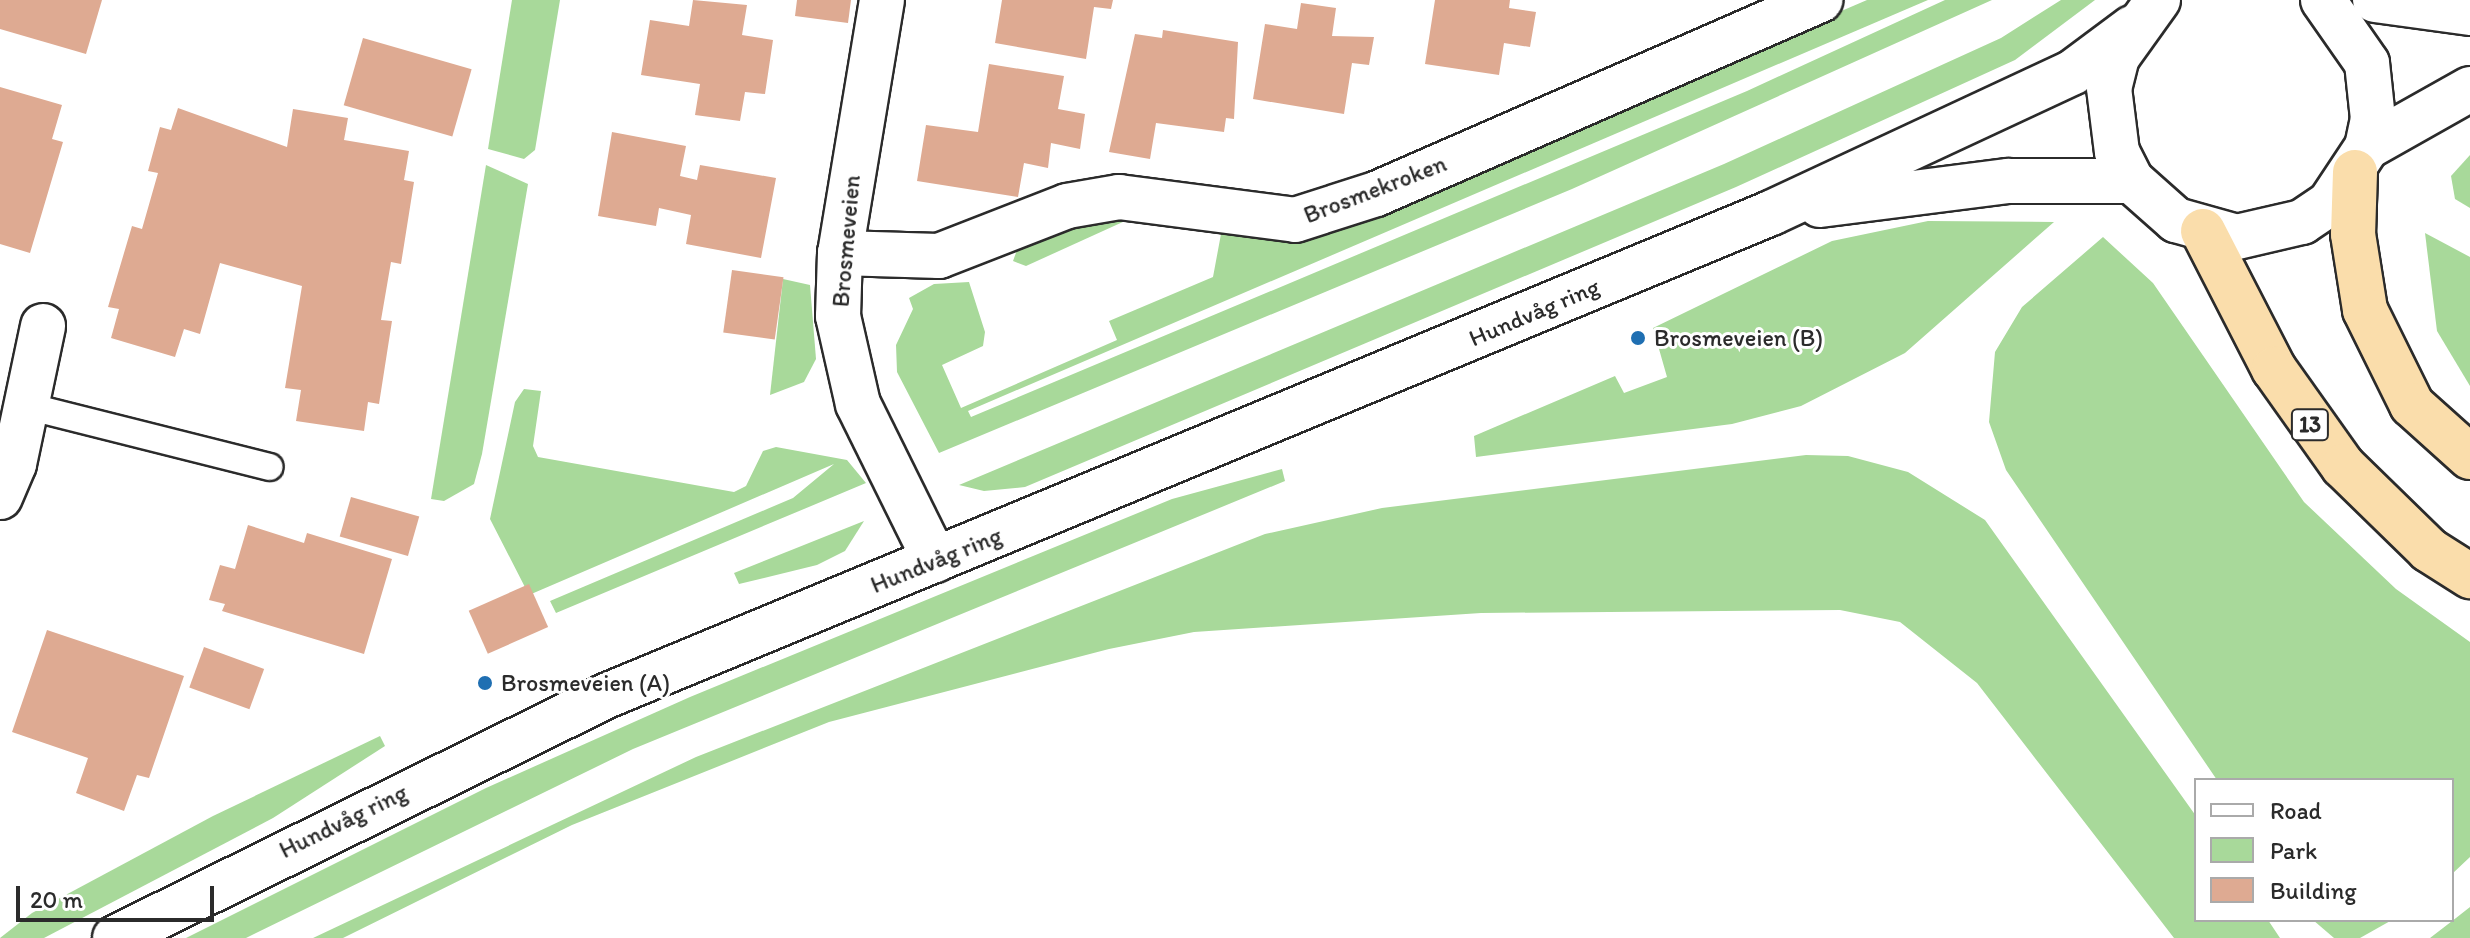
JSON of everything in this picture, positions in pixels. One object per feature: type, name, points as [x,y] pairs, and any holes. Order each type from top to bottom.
[{"type":"highway","points":[[2361,159],[2353,234],[2365,310],[2412,405],[2470,457]]},
{"type":"highway","name":"13","points":[[2203,231],[2274,369],[2334,455],[2398,522],[2470,576]]},
{"type":"main road","name":"Brosmeveien","points":[[882,0],[840,253],[838,316],[858,404],[935,560]]},
{"type":"main road","points":[[2323,0],[2367,63],[2373,119],[2361,159]]},
{"type":"main road","points":[[2375,0],[2470,13]]},
{"type":"main road","name":"Brosmekroken","points":[[840,253],[939,256],[1067,206],[1119,197],[1295,220],[1376,194],[1802,4]]},
{"type":"main road","points":[[2145,14],[2117,57],[2109,120],[2132,181],[2176,220],[2203,231],[2237,237],[2302,222],[2361,159],[2470,89]]},
{"type":"main road","name":"Hundvåg ring","points":[[115,938],[479,754],[935,560],[1771,213],[2073,72],[2145,14]]},
{"type":"main road","name":"Hundvåg ring","points":[[1771,213],[1952,185],[2132,181]]},
{"type":"main road","points":[[0,497],[27,406],[43,326]]},
{"type":"lane","points":[[27,406],[269,467]]},
{"type":"green space","points":[[512,0],[560,0],[535,150],[524,159],[488,149]]},
{"type":"green space","points":[[1867,0],[1928,0],[968,411],[971,417],[1747,91],[1945,0],[1992,0],[1572,189],[939,453],[897,372],[896,345],[913,309],[909,298],[934,284],[969,282],[985,332],[983,346],[942,365],[961,408],[1117,340],[1109,321],[1213,277],[1221,234],[1282,240],[1339,227]]},
{"type":"green space","points":[[2061,0],[2095,0],[2015,60],[1736,187],[1025,487],[984,491],[959,485],[1724,164],[2001,38]]},
{"type":"green space","points":[[2470,155],[2470,208],[2455,199],[2451,176]]},
{"type":"green space","points":[[486,165],[528,184],[482,454],[474,484],[444,501],[431,499]]},
{"type":"green space","points":[[1111,218],[1125,221],[1026,266],[1013,261],[1017,250],[1067,228]]},
{"type":"green space","points":[[1928,221],[2054,222],[1905,353],[1801,406],[1732,424],[1476,457],[1474,436],[1615,376],[1624,393],[1667,377],[1653,328],[1832,241]]},
{"type":"green space","points":[[2425,233],[2470,257],[2470,386],[2437,331]]},
{"type":"green space","points":[[2103,237],[2153,283],[2304,502],[2396,589],[2470,642],[2470,857],[2454,872],[2454,778],[2216,778],[2006,470],[1989,422],[1995,352],[2022,307]]},
{"type":"green space","points":[[783,279],[810,285],[816,359],[804,382],[770,395]]},
{"type":"green space","points":[[524,389],[541,391],[533,446],[538,457],[734,492],[746,486],[763,451],[776,447],[847,460],[866,483],[556,613],[550,601],[793,498],[834,464],[529,595],[490,519],[515,402]]},
{"type":"green space","points":[[1806,455],[1848,456],[1908,472],[1985,520],[2194,813],[2194,922],[2269,922],[2280,938],[2174,938],[1977,683],[1900,622],[1840,610],[1481,613],[1194,632],[1109,649],[829,722],[572,825],[343,938],[313,938],[696,757],[1265,534],[1382,508]]},
{"type":"green space","points":[[1282,469],[1285,481],[633,749],[246,938],[186,938],[486,788],[690,697],[1172,499]]},
{"type":"green space","points":[[864,521],[845,551],[817,565],[739,584],[734,573]]},
{"type":"green space","points":[[380,736],[385,746],[273,818],[44,938],[0,938],[32,913],[213,816]]},
{"type":"green space","points":[[2470,907],[2470,938],[2430,938],[2454,922]]},
{"type":"green space","points":[[2315,922],[2388,922],[2360,938],[2334,938]]},
{"type":"building","points":[[0,0],[102,0],[86,54],[0,29]]},
{"type":"building","points":[[693,0],[747,5],[742,35],[773,40],[765,94],[745,92],[740,121],[695,115],[700,84],[641,75],[650,20],[689,26]]},
{"type":"building","points":[[797,0],[851,0],[848,23],[795,16]]},
{"type":"building","points":[[1002,0],[1113,0],[1111,9],[1094,7],[1086,59],[995,43]]},
{"type":"building","points":[[1435,0],[1510,0],[1509,8],[1536,12],[1530,47],[1504,43],[1499,75],[1425,64]]},
{"type":"building","points":[[1301,3],[1336,8],[1332,36],[1374,37],[1369,65],[1352,63],[1344,114],[1253,99],[1265,24],[1297,29]]},
{"type":"building","points":[[1163,30],[1238,42],[1234,119],[1226,118],[1224,132],[1156,123],[1150,159],[1109,152],[1135,34],[1162,38]]},
{"type":"building","points":[[363,38],[472,69],[452,136],[344,105]]},
{"type":"building","points":[[989,64],[1064,76],[1058,109],[1085,114],[1080,149],[1051,143],[1048,168],[1024,163],[1018,197],[917,181],[926,125],[978,132]]},
{"type":"building","points":[[0,87],[62,105],[52,139],[63,142],[30,253],[0,244]]},
{"type":"building","points":[[178,108],[287,147],[293,109],[348,118],[344,140],[409,151],[404,180],[414,182],[401,264],[391,262],[381,320],[392,321],[379,404],[368,402],[364,431],[296,421],[301,390],[285,388],[302,286],[220,263],[200,334],[184,329],[175,357],[111,338],[119,309],[108,307],[132,226],[142,229],[158,173],[148,171],[160,127],[171,130]]},
{"type":"building","points":[[612,132],[686,146],[680,176],[697,180],[700,165],[776,178],[761,258],[686,244],[691,215],[659,208],[656,226],[598,216]]},
{"type":"building","points":[[732,270],[783,277],[775,340],[723,332]]},
{"type":"building","points":[[351,497],[419,517],[408,556],[340,536]]},
{"type":"building","points":[[248,525],[304,543],[307,533],[392,559],[364,654],[222,611],[225,604],[209,600],[220,565],[235,569]]},
{"type":"building","points":[[529,584],[548,627],[488,654],[469,611]]},
{"type":"building","points":[[47,630],[184,676],[149,778],[137,775],[124,811],[76,793],[88,758],[12,732]]},
{"type":"building","points":[[204,647],[264,669],[249,709],[189,687]]},
{"type":"place","name":"Brosmeveien (B)","points":[[1638,338]]},
{"type":"place","name":"Brosmeveien (A)","points":[[485,683]]}]
